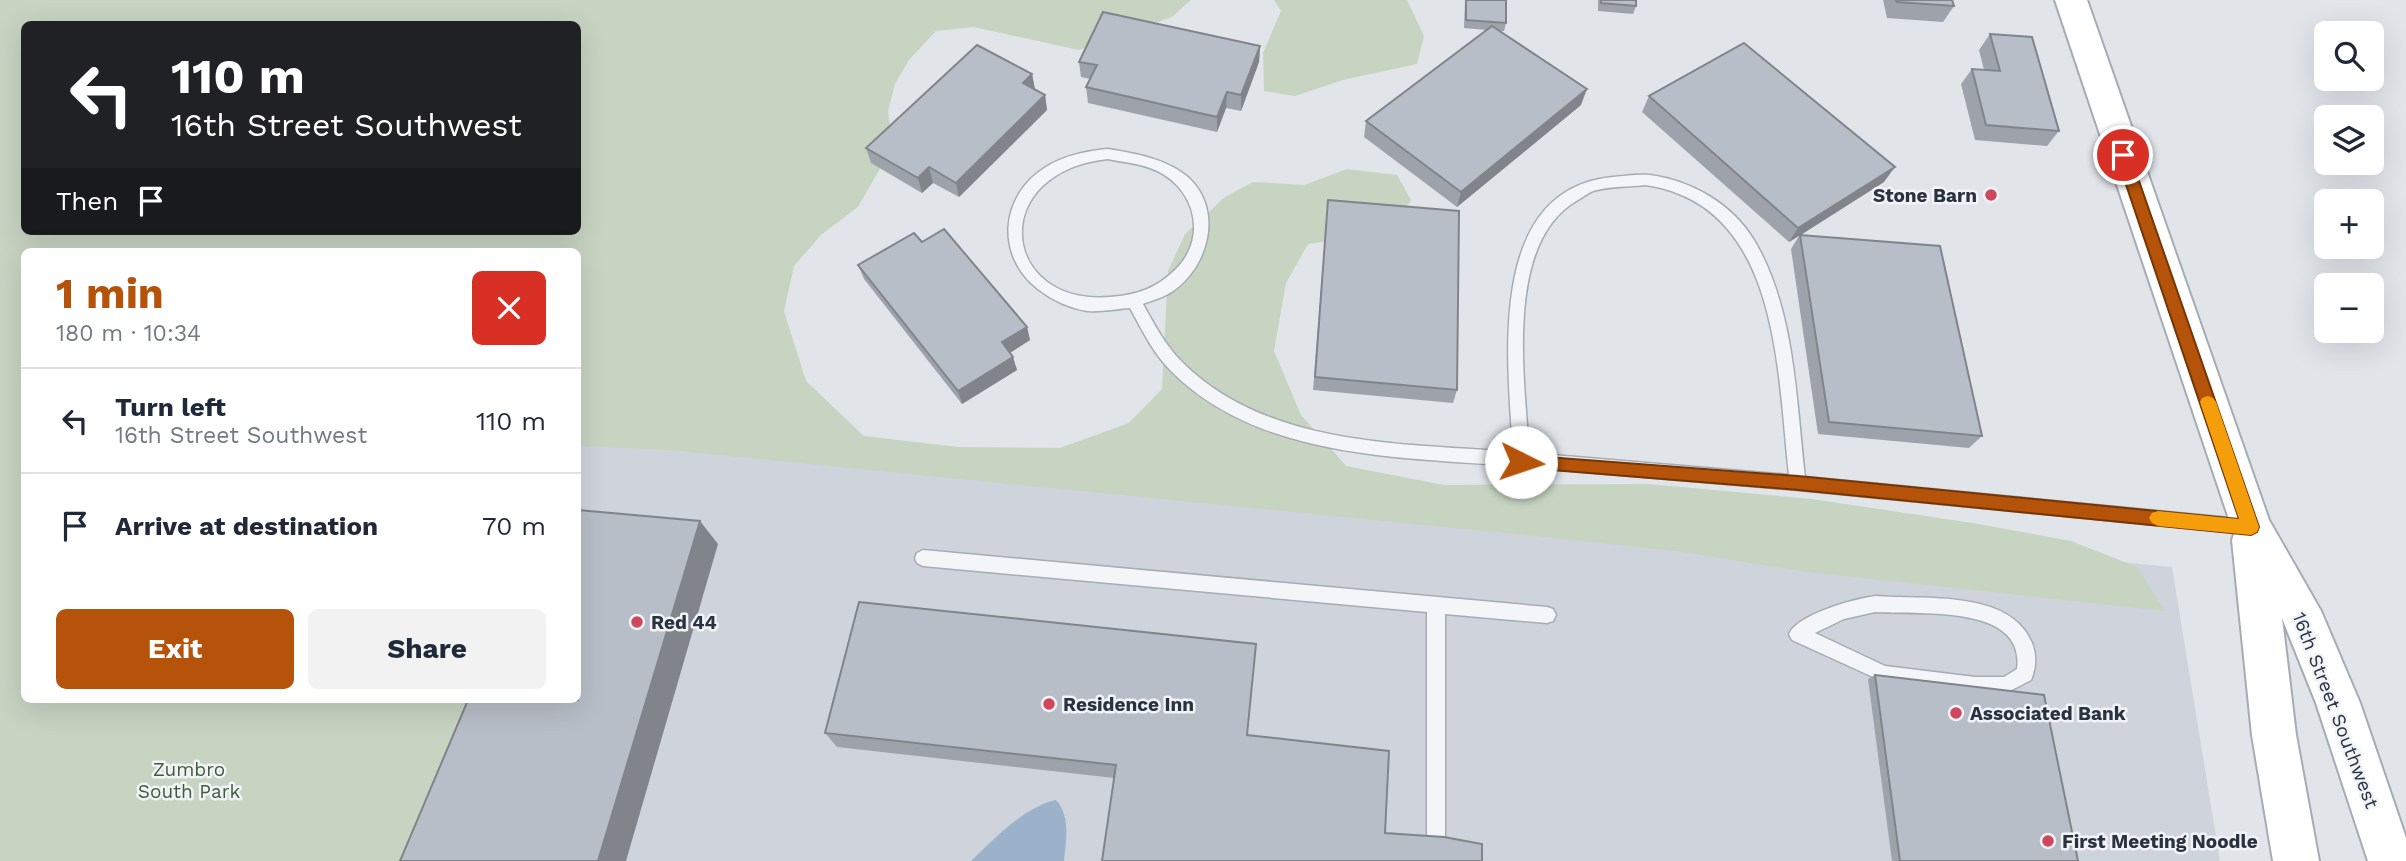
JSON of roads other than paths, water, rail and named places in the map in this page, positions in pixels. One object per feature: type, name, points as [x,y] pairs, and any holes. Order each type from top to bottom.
[{"type":"main road","name":"16th Street Southwest","points":[[2071,0],[2251,527],[2304,622],[2338,703],[2390,861]]},
{"type":"main road","name":"16th Street Southwest","points":[[2251,527],[2274,735],[2297,861]]},
{"type":"lane","points":[[1097,155],[1122,155],[1160,164],[1188,185],[1202,212],[1203,235],[1200,248],[1179,279],[1135,303],[1111,305],[1077,302],[1039,283],[1025,269],[1016,252],[1012,234],[1014,218],[1025,195],[1043,176],[1073,160],[1097,155]]},
{"type":"lane","points":[[1521,462],[1516,313],[1521,269],[1528,246],[1551,210],[1588,187],[1607,181],[1654,181],[1674,185],[1718,208],[1741,231],[1759,263],[1771,299],[1779,337],[1798,483]]},
{"type":"lane","points":[[1135,303],[1156,341],[1197,386],[1240,411],[1276,427],[1355,446],[1521,462],[1798,483],[2251,527]]},
{"type":"lane","points":[[923,558],[1547,615]]},
{"type":"lane","points":[[1875,604],[1980,612],[1998,617],[2011,627],[2026,646],[2028,665],[2025,674],[2006,685],[1975,685],[1884,674],[1798,634],[1830,614],[1854,606],[1875,604]]},
{"type":"lane","points":[[1436,605],[1436,848]]},
{"type":"water","points":[[1056,800],[1066,821],[1064,861],[971,861],[1021,816]]},
{"type":"place","name":"Stone Barn","points":[[1991,195]]},
{"type":"place","name":"Red 44","points":[[637,622]]},
{"type":"place","name":"Residence Inn","points":[[1049,704]]},
{"type":"place","name":"Associated Bank","points":[[1956,713]]},
{"type":"place","name":"First Meeting Noodle","points":[[2048,841]]},
{"type":"park label","name":"Zumbro South Park","points":[[189,780]]}]
